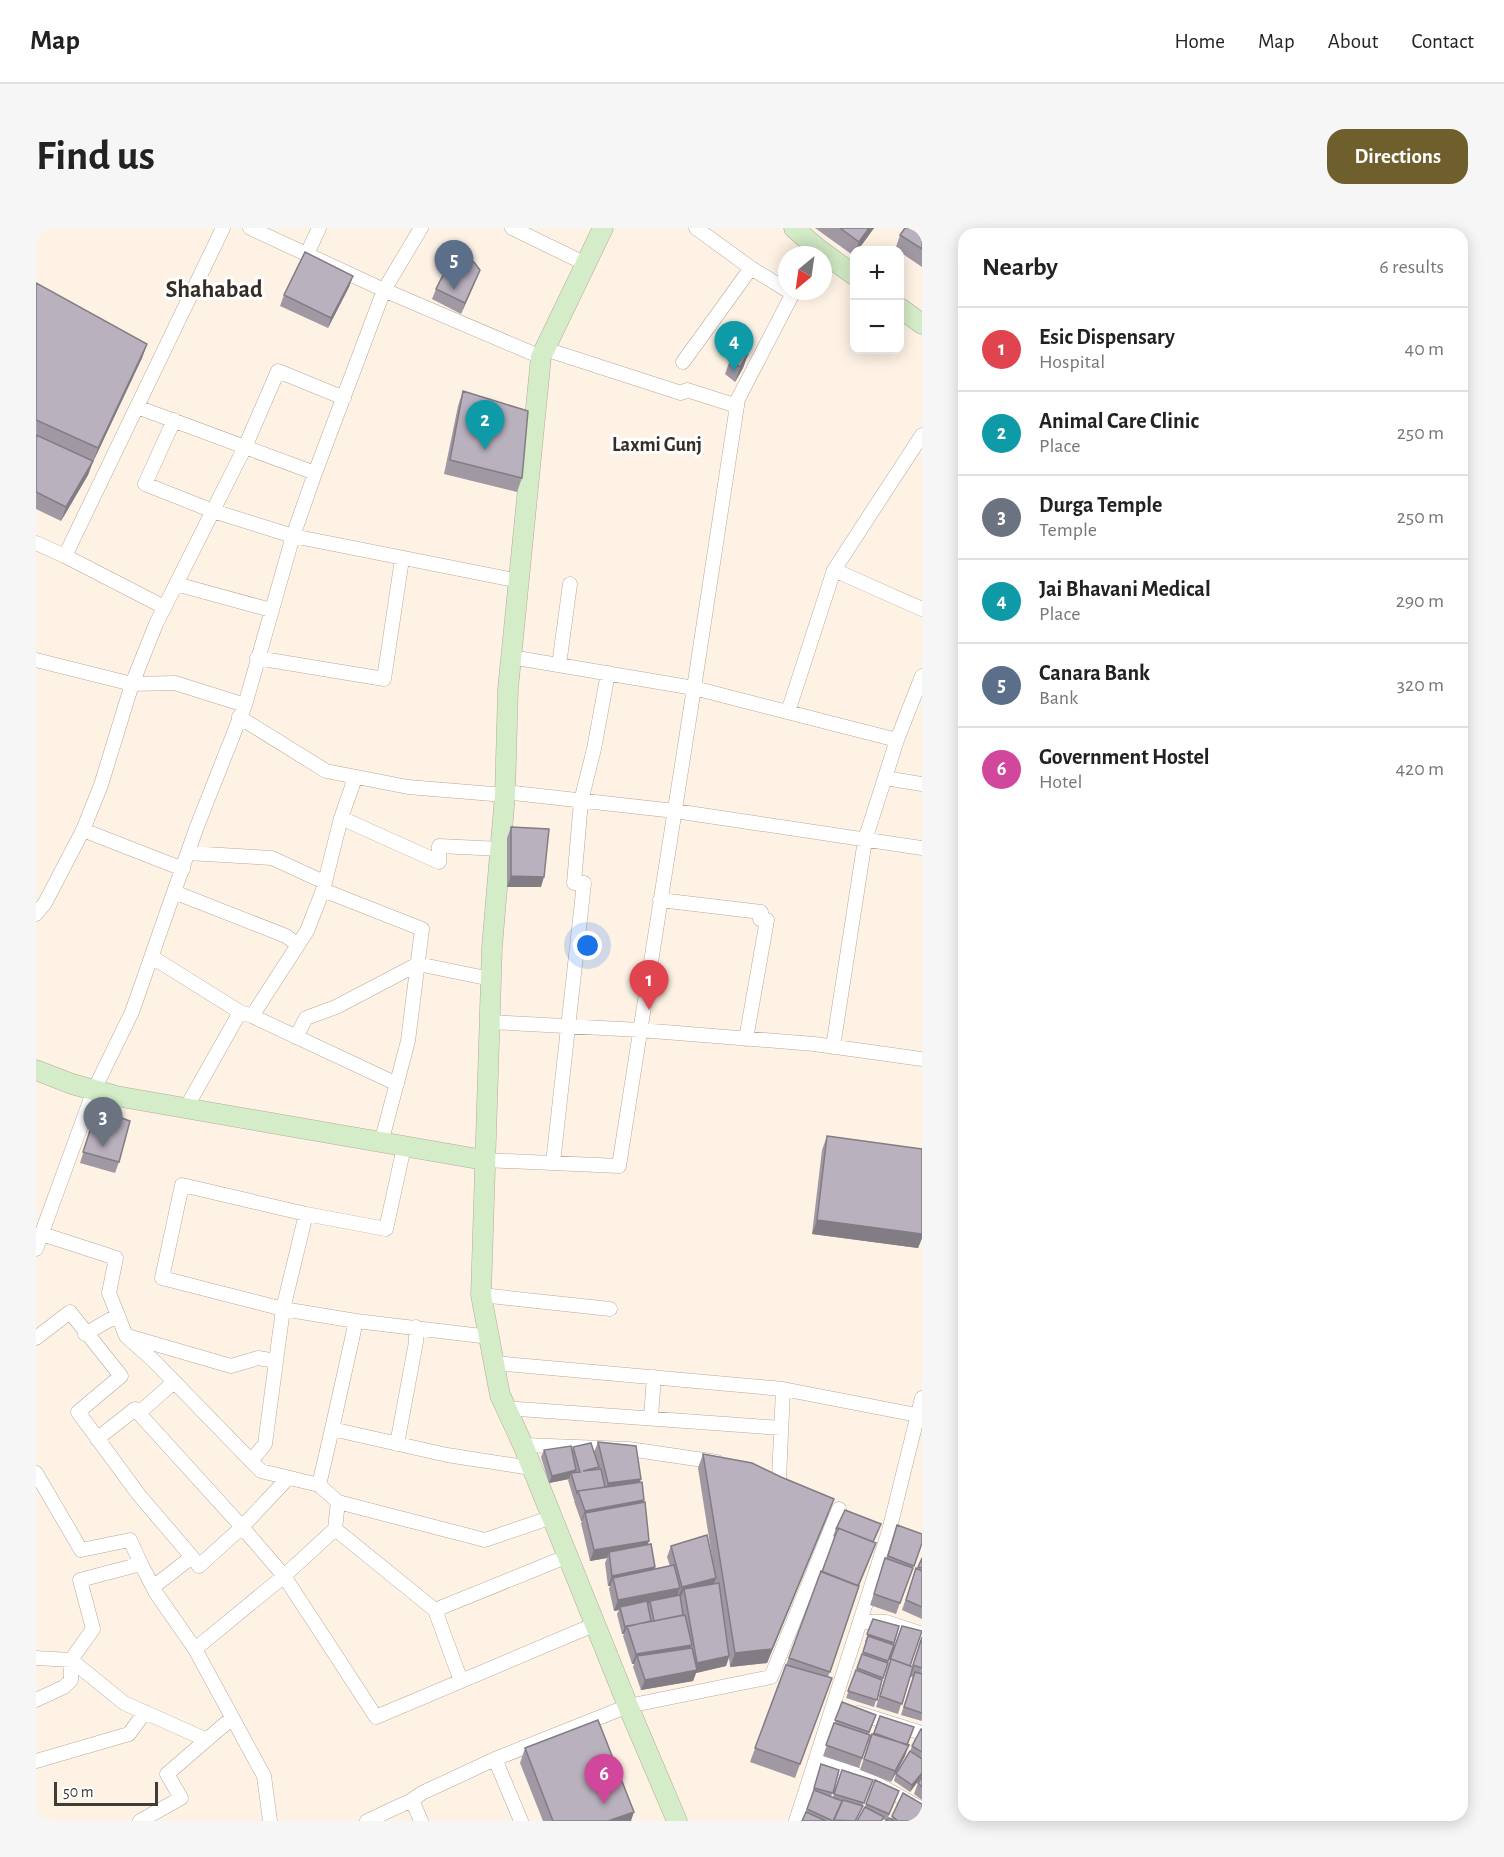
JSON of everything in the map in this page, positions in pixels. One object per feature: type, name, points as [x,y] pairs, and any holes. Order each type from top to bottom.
[{"type":"main road","points":[[603,228],[543,353],[508,689],[505,793],[489,1022],[481,1296],[500,1395],[523,1444],[628,1706],[677,1821]]},
{"type":"main road","points":[[794,228],[810,246]]},
{"type":"main road","points":[[832,261],[850,272]]},
{"type":"main road","points":[[904,311],[922,324]]},
{"type":"main road","points":[[36,1070],[72,1084],[116,1096],[484,1160]]},
{"type":"street","points":[[65,556],[223,228]]},
{"type":"street","points":[[307,254],[319,228]]},
{"type":"street","points":[[36,1249],[94,1090],[132,1012],[188,853],[242,711],[293,536],[384,290],[421,228]]},
{"type":"street","points":[[513,228],[586,264]]},
{"type":"street","points":[[696,228],[751,268],[778,284]]},
{"type":"street","points":[[260,230],[384,290],[543,353],[681,393],[687,390],[737,406]]},
{"type":"street","points":[[683,362],[751,268]]},
{"type":"street","points":[[484,1160],[619,1166],[738,399],[787,300]]},
{"type":"street","points":[[36,914],[45,903],[83,830],[101,784],[132,684],[156,624],[245,447],[278,371],[344,398]]},
{"type":"street","points":[[137,407],[315,473]]},
{"type":"street","points":[[174,420],[145,484],[213,511],[293,536],[519,581]]},
{"type":"street","points":[[788,712],[834,570],[922,435]]},
{"type":"street","points":[[36,543],[164,607]]},
{"type":"street","points":[[257,658],[384,679],[402,558]]},
{"type":"street","points":[[834,570],[922,609]]},
{"type":"street","points":[[176,584],[271,610]]},
{"type":"street","points":[[559,665],[570,584]]},
{"type":"street","points":[[511,657],[694,688],[897,740]]},
{"type":"street","points":[[36,660],[132,684],[175,683],[242,711],[326,771],[355,778],[408,787],[505,793],[675,811],[922,848]]},
{"type":"street","points":[[553,1163],[584,883],[574,883],[581,801],[594,749],[608,673]]},
{"type":"street","points":[[833,1047],[865,840],[897,740],[916,709],[922,676]]},
{"type":"street","points":[[186,1108],[246,1014],[306,931],[324,886],[341,818],[355,778]]},
{"type":"street","points":[[885,778],[922,784]]},
{"type":"street","points":[[341,818],[439,862],[439,846],[501,849]]},
{"type":"street","points":[[83,830],[183,869]]},
{"type":"street","points":[[188,853],[272,858],[324,886],[422,929],[408,1041],[381,1143]]},
{"type":"street","points":[[174,892],[286,936],[298,945]]},
{"type":"street","points":[[660,900],[761,912],[760,919],[767,920],[746,1039]]},
{"type":"street","points":[[152,957],[246,1014],[397,1084]]},
{"type":"street","points":[[296,1037],[306,1018],[336,1007],[418,964],[491,979]]},
{"type":"street","points":[[489,1022],[640,1030],[746,1039],[833,1047],[922,1059]]},
{"type":"street","points":[[404,1147],[386,1229],[306,1214],[182,1185],[162,1278],[283,1310],[490,1337]]},
{"type":"street","points":[[251,1461],[265,1444],[283,1310],[306,1214]]},
{"type":"street","points":[[42,1233],[116,1258],[109,1293],[126,1336],[261,1471],[318,1485],[338,1502],[485,1540],[552,1517]]},
{"type":"street","points":[[481,1296],[610,1309]]},
{"type":"street","points":[[36,1338],[70,1312],[121,1376],[78,1412],[140,1495],[199,1566],[242,1527],[288,1478]]},
{"type":"street","points":[[86,1334],[118,1315]]},
{"type":"street","points":[[318,1485],[356,1321]]},
{"type":"street","points":[[397,1444],[416,1342],[416,1327]]},
{"type":"street","points":[[126,1336],[231,1366],[258,1358],[276,1361]]},
{"type":"street","points":[[495,1363],[783,1389],[917,1415]]},
{"type":"street","points":[[651,1417],[654,1377]]},
{"type":"street","points":[[139,1413],[174,1382]]},
{"type":"street","points":[[778,1480],[783,1389]]},
{"type":"street","points":[[796,1821],[889,1531],[922,1398]]},
{"type":"street","points":[[506,1408],[781,1428]]},
{"type":"street","points":[[97,1439],[135,1409],[284,1576],[376,1717],[596,1624]]},
{"type":"street","points":[[332,1429],[447,1455],[531,1468]]},
{"type":"street","points":[[523,1444],[629,1449],[727,1464]]},
{"type":"street","points":[[36,1473],[81,1550],[130,1540],[153,1587],[195,1649],[264,1776],[270,1821]]},
{"type":"street","points":[[195,1649],[284,1576],[335,1529],[338,1502]]},
{"type":"street","points":[[367,1821],[495,1759],[628,1706],[771,1677],[839,1509]]},
{"type":"street","points":[[335,1529],[435,1610],[461,1681]]},
{"type":"street","points":[[435,1610],[568,1556]]},
{"type":"street","points":[[153,1587],[192,1557]]},
{"type":"street","points":[[36,1700],[64,1687],[71,1680],[70,1660],[93,1629],[80,1580],[141,1564]]},
{"type":"street","points":[[860,1622],[886,1622],[922,1634]]},
{"type":"street","points":[[36,1658],[70,1660],[124,1703],[207,1740]]},
{"type":"street","points":[[833,1705],[922,1733]]},
{"type":"street","points":[[36,1761],[129,1734],[145,1712]]},
{"type":"street","points":[[142,1820],[181,1798],[167,1774],[232,1718]]},
{"type":"street","points":[[495,1759],[519,1820]]},
{"type":"street","points":[[815,1762],[834,1765],[854,1773],[890,1790],[922,1809]]},
{"type":"street","points":[[412,1800],[420,1821]]},
{"type":"building","points":[[840,228],[869,228],[859,242]]},
{"type":"building","points":[[905,228],[922,228],[922,249],[900,235]]},
{"type":"building","points":[[305,252],[353,276],[331,318],[284,295]]},
{"type":"building","points":[[454,253],[474,262],[480,270],[465,303],[436,289]]},
{"type":"building","points":[[36,283],[147,344],[98,448],[36,420]]},
{"type":"building","points":[[739,348],[748,354],[740,367],[730,360]]},
{"type":"building","points":[[463,391],[528,411],[522,478],[450,460]]},
{"type":"building","points":[[36,435],[93,461],[66,507],[36,492]]},
{"type":"building","points":[[511,827],[549,829],[544,877],[511,876]]},
{"type":"building","points":[[97,1109],[130,1121],[119,1162],[83,1152]]},
{"type":"building","points":[[827,1136],[922,1149],[922,1234],[817,1220]]},
{"type":"building","points":[[598,1442],[636,1446],[641,1479],[608,1483]]},
{"type":"building","points":[[591,1443],[599,1467],[583,1471],[601,1469],[605,1487],[577,1493],[571,1473],[580,1472],[573,1447]]},
{"type":"building","points":[[571,1446],[576,1470],[552,1476],[544,1450]]},
{"type":"building","points":[[703,1454],[752,1463],[834,1499],[772,1649],[735,1653]]},
{"type":"building","points":[[642,1482],[644,1500],[585,1511],[578,1491]]},
{"type":"building","points":[[645,1502],[649,1541],[594,1550],[585,1513]]},
{"type":"building","points":[[845,1510],[881,1524],[873,1542],[836,1529]]},
{"type":"building","points":[[897,1525],[922,1534],[922,1543],[914,1566],[888,1556]]},
{"type":"building","points":[[838,1528],[876,1543],[858,1586],[822,1572]]},
{"type":"building","points":[[707,1535],[716,1578],[682,1587],[671,1546]]},
{"type":"building","points":[[651,1544],[655,1567],[612,1576],[609,1552]]},
{"type":"building","points":[[885,1558],[913,1568],[900,1603],[874,1594]]},
{"type":"building","points":[[674,1565],[680,1588],[618,1600],[613,1578]]},
{"type":"building","points":[[916,1568],[922,1571],[922,1607],[906,1600]]},
{"type":"building","points":[[821,1571],[859,1586],[830,1672],[789,1658]]},
{"type":"building","points":[[719,1583],[729,1656],[697,1663],[684,1589]]},
{"type":"building","points":[[680,1595],[683,1615],[654,1621],[650,1601]]},
{"type":"building","points":[[647,1601],[651,1621],[625,1627],[620,1607]]},
{"type":"building","points":[[685,1615],[692,1645],[636,1654],[627,1626]]},
{"type":"building","points":[[873,1619],[899,1626],[894,1643],[867,1634]]},
{"type":"building","points":[[902,1626],[922,1631],[910,1666],[890,1660]]},
{"type":"building","points":[[868,1636],[894,1645],[888,1661],[863,1652]]},
{"type":"building","points":[[922,1637],[922,1668],[913,1665]]},
{"type":"building","points":[[692,1648],[697,1670],[645,1680],[637,1656]]},
{"type":"building","points":[[862,1654],[888,1663],[883,1678],[857,1668]]},
{"type":"building","points":[[891,1659],[913,1667],[902,1704],[880,1696]]},
{"type":"building","points":[[786,1665],[832,1678],[800,1764],[755,1748]]},
{"type":"building","points":[[856,1670],[882,1680],[877,1700],[848,1691]]},
{"type":"building","points":[[915,1672],[922,1674],[922,1713],[904,1707]]},
{"type":"building","points":[[842,1702],[876,1715],[869,1732],[835,1720]]},
{"type":"building","points":[[880,1716],[914,1727],[907,1745],[874,1733]]},
{"type":"building","points":[[598,1720],[634,1812],[608,1821],[553,1821],[525,1748]]},
{"type":"building","points":[[834,1723],[870,1735],[862,1758],[826,1745]]},
{"type":"building","points":[[922,1729],[922,1752],[912,1746]]},
{"type":"building","points":[[872,1734],[909,1745],[895,1771],[864,1759]]},
{"type":"building","points":[[910,1751],[922,1759],[922,1773],[912,1785],[896,1774]]},
{"type":"building","points":[[821,1764],[839,1770],[833,1793],[814,1788]]},
{"type":"building","points":[[842,1770],[873,1780],[864,1803],[834,1794]]},
{"type":"building","points":[[875,1780],[899,1791],[889,1814],[866,1804]]},
{"type":"building","points":[[814,1790],[842,1801],[833,1821],[807,1809]]},
{"type":"building","points":[[903,1793],[922,1804],[922,1821],[898,1821],[892,1816]]},
{"type":"building","points":[[843,1800],[863,1806],[855,1821],[834,1820]]},
{"type":"building","points":[[865,1807],[884,1817],[881,1821],[857,1821]]},
{"type":"building","points":[[806,1812],[826,1821],[802,1821]]},
{"type":"place","name":"Canara Bank","points":[[454,290]]},
{"type":"place","name":"Jai Bhavani Medical","points":[[734,371]]},
{"type":"place","name":"Animal Care Clinic","points":[[485,450]]},
{"type":"place","name":"Esic Dispensary","points":[[649,1010]]},
{"type":"place","name":"Durga Temple","points":[[103,1147]]},
{"type":"place","name":"Government Hostel","points":[[604,1804]]},
{"type":"district","name":"Shahabad","points":[[214,289]]},
{"type":"district","name":"Laxmi Gunj","points":[[657,444]]}]
